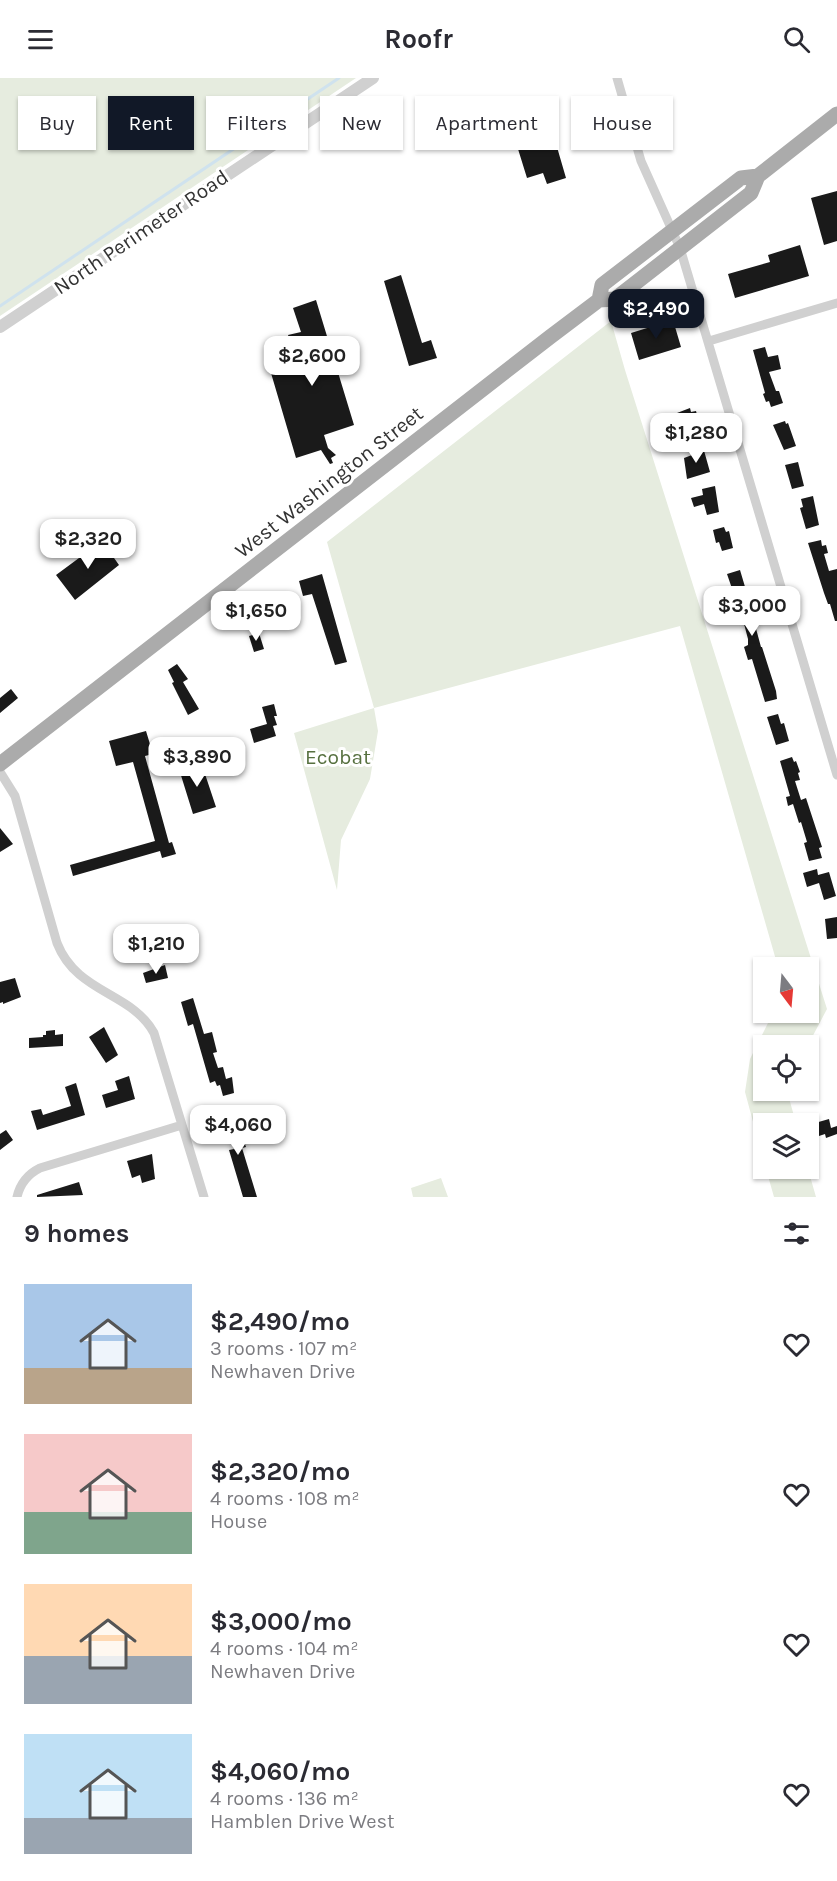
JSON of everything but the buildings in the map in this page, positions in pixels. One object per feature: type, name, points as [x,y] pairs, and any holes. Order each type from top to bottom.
[{"type":"main road","name":"West Washington Street","points":[[0,764],[599,300],[615,299],[751,193],[758,176],[837,114]]},
{"type":"main road","name":"West Washington Street","points":[[599,300],[602,285],[741,178],[758,176]]},
{"type":"street","name":"North Perimeter Road","points":[[0,327],[373,78]]},
{"type":"street","points":[[617,78],[641,161],[674,230],[680,248],[837,775]]},
{"type":"street","points":[[709,341],[837,303]]},
{"type":"street","points":[[0,772],[15,796],[61,952],[78,975],[137,1012],[150,1026],[157,1040],[204,1197]]},
{"type":"street","points":[[17,1197],[23,1183],[36,1170],[182,1125]]},
{"type":"green space","points":[[0,78],[356,78],[329,96],[320,96],[320,102],[308,110],[308,96],[206,96],[206,150],[248,150],[0,316]]},
{"type":"green space","name":"Ecobat","points":[[611,321],[811,957],[775,957],[680,626],[374,708],[327,542]]},
{"type":"green space","name":"Ecobat","points":[[374,708],[378,731],[370,779],[341,840],[337,890],[294,733]]},
{"type":"green space","name":"Ecobat","points":[[819,984],[827,1009],[813,1035],[762,1035],[768,1023],[819,1023]]},
{"type":"green space","name":"Ecobat","points":[[753,1053],[753,1101],[790,1101],[793,1113],[753,1113],[753,1122],[745,1092]]},
{"type":"green space","points":[[441,1178],[448,1197],[413,1197],[411,1188]]},
{"type":"green space","points":[[769,1179],[811,1179],[816,1197],[774,1197]]},
{"type":"waterway","points":[[0,306],[339,78]]}]
